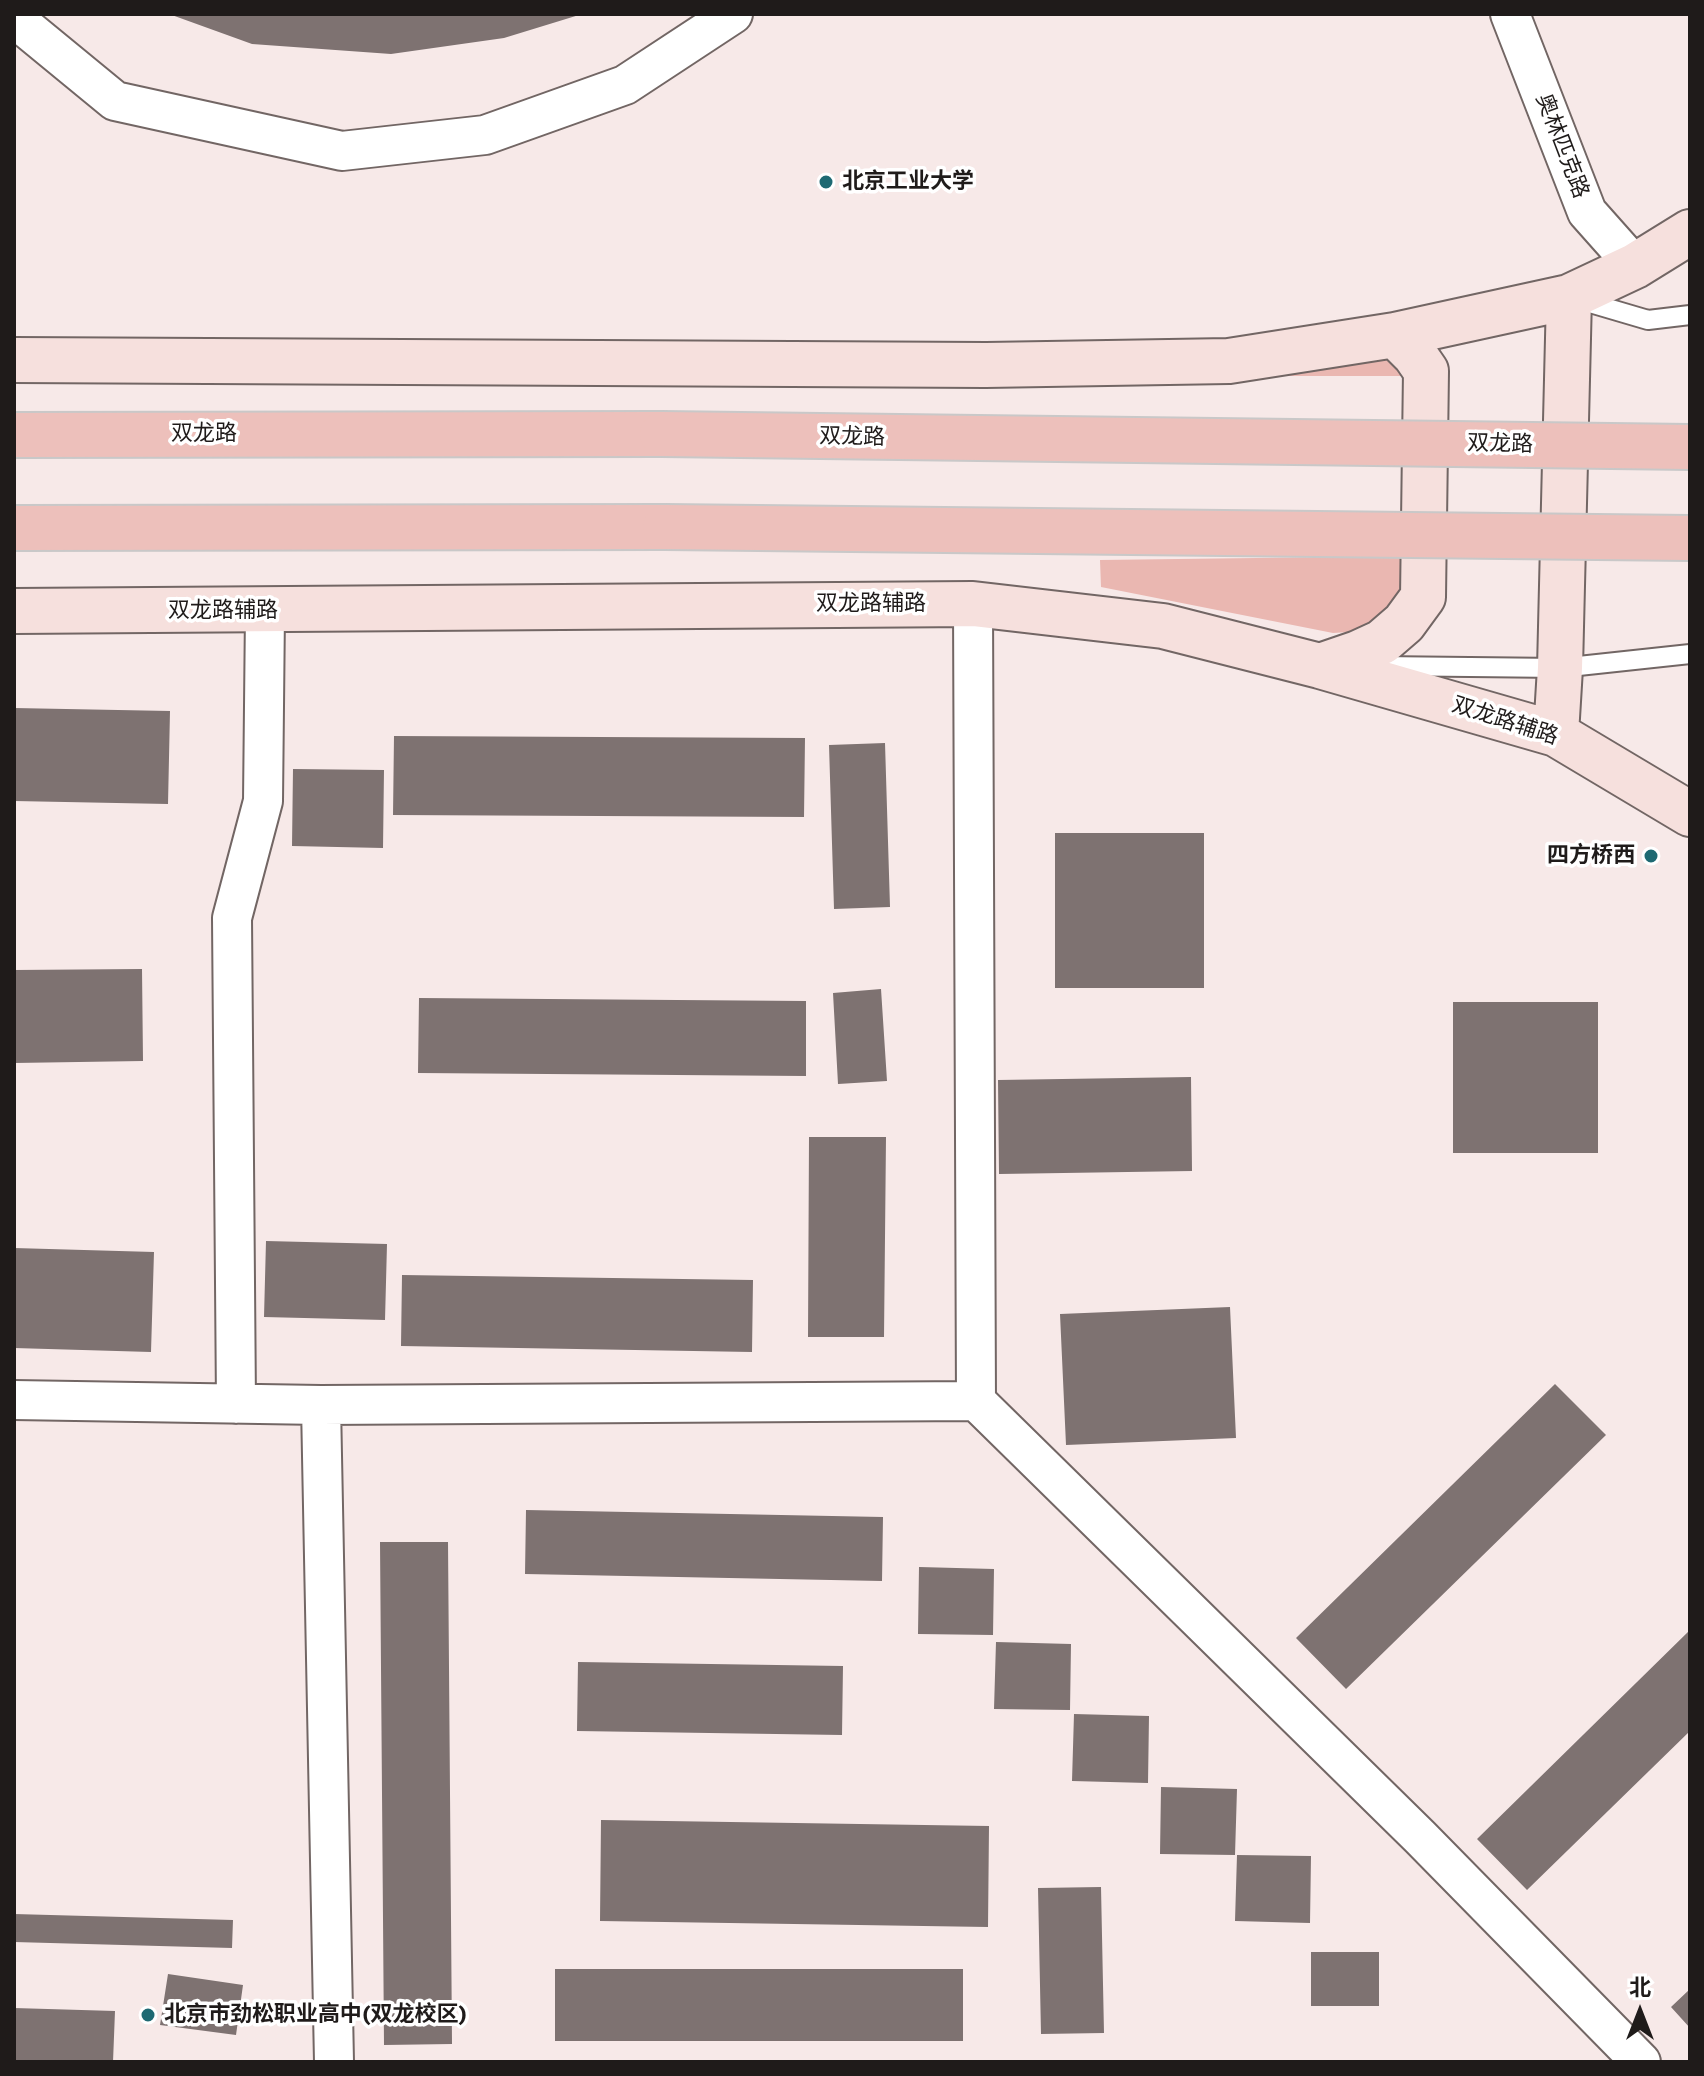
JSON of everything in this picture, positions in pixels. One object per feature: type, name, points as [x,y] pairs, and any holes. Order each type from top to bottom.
[{"type":"main road","points":[[14,360],[986,365],[1229,361],[1395,335],[1569,297],[1635,266],[1690,232]]},
{"type":"main road","points":[[1556,734],[1569,297]]},
{"type":"main road","points":[[1320,666],[1382,642],[1404,623],[1423,597],[1426,371],[1395,335]]},
{"type":"main road","name":"双龙路","points":[[14,435],[662,434],[1690,447]]},
{"type":"main road","points":[[14,528],[665,527],[1690,538]]},
{"type":"main road","name":"双龙路辅路","points":[[14,611],[973,604],[1163,626],[1320,666],[1556,734],[1690,814]]},
{"type":"street","points":[[14,18],[115,101],[342,151],[485,135],[625,85],[733,14]]},
{"type":"street","name":"奥林匹克路","points":[[1510,14],[1587,212],[1635,266]]},
{"type":"street","points":[[973,604],[976,1401]]},
{"type":"street","points":[[236,1404],[232,918],[263,801],[265,611]]},
{"type":"street","points":[[14,1400],[321,1405],[976,1401],[1420,1837],[1641,2062]]},
{"type":"street","points":[[321,1405],[334,2062]]},
{"type":"lane","points":[[1569,297],[1648,320],[1690,315]]},
{"type":"lane","points":[[1320,666],[1560,668],[1690,654]]},
{"type":"shaded area","points":[[1387,352],[1411,376],[1171,376]]},
{"type":"shaded area","points":[[1412,556],[1414,585],[1365,631],[1333,633],[1101,587],[1100,560]]},
{"type":"building","points":[[169,14],[579,15],[504,38],[391,54],[252,44]]},
{"type":"building","points":[[14,708],[170,711],[168,804],[14,801]]},
{"type":"building","points":[[394,736],[805,738],[804,817],[393,815]]},
{"type":"building","points":[[885,743],[890,907],[834,909],[829,745]]},
{"type":"building","points":[[293,769],[384,770],[383,848],[292,846]]},
{"type":"building","points":[[1055,833],[1204,833],[1204,988],[1055,988]]},
{"type":"building","points":[[142,969],[143,1061],[14,1063],[14,970]]},
{"type":"building","points":[[881,989],[887,1081],[838,1084],[833,993]]},
{"type":"building","points":[[419,998],[806,1001],[806,1076],[418,1073]]},
{"type":"building","points":[[1453,1002],[1598,1002],[1598,1153],[1453,1153]]},
{"type":"building","points":[[1191,1077],[1192,1171],[999,1174],[998,1080]]},
{"type":"building","points":[[809,1137],[886,1137],[884,1337],[808,1337]]},
{"type":"building","points":[[266,1241],[387,1244],[385,1320],[264,1317]]},
{"type":"building","points":[[14,1248],[154,1252],[151,1352],[14,1348]]},
{"type":"building","points":[[402,1275],[753,1280],[752,1352],[401,1346]]},
{"type":"building","points":[[1230,1307],[1236,1438],[1066,1445],[1060,1314]]},
{"type":"building","points":[[1555,1384],[1606,1435],[1346,1689],[1296,1638]]},
{"type":"building","points":[[526,1510],[883,1517],[882,1581],[525,1574]]},
{"type":"building","points":[[380,1542],[448,1542],[452,2044],[384,2045]]},
{"type":"building","points":[[919,1567],[994,1569],[993,1635],[918,1634]]},
{"type":"building","points":[[1690,1630],[1690,1731],[1527,1890],[1477,1839]]},
{"type":"building","points":[[996,1642],[1071,1644],[1070,1710],[994,1709]]},
{"type":"building","points":[[578,1662],[843,1666],[842,1735],[577,1731]]},
{"type":"building","points":[[1074,1714],[1149,1716],[1148,1783],[1072,1781]]},
{"type":"building","points":[[1161,1787],[1237,1789],[1235,1855],[1160,1854]]},
{"type":"building","points":[[601,1820],[989,1826],[988,1927],[600,1921]]},
{"type":"building","points":[[1237,1855],[1311,1856],[1310,1923],[1235,1921]]},
{"type":"building","points":[[1101,1887],[1104,2033],[1041,2034],[1038,1888]]},
{"type":"building","points":[[14,1914],[233,1920],[232,1948],[14,1942]]},
{"type":"building","points":[[1311,1952],[1379,1952],[1379,2006],[1311,2006]]},
{"type":"building","points":[[555,1969],[963,1969],[963,2041],[555,2041]]},
{"type":"building","points":[[168,1974],[243,1985],[236,2035],[160,2025]]},
{"type":"building","points":[[1690,1989],[1690,2028],[1671,2007]]},
{"type":"building","points":[[14,2008],[115,2011],[113,2062],[14,2062]]},
{"type":"place","name":"北京工业大学","points":[[826,182]]},
{"type":"place","name":"四方桥西","points":[[1651,856]]},
{"type":"place","name":"北京市劲松职业高中(双龙校区)","points":[[148,2015]]}]
